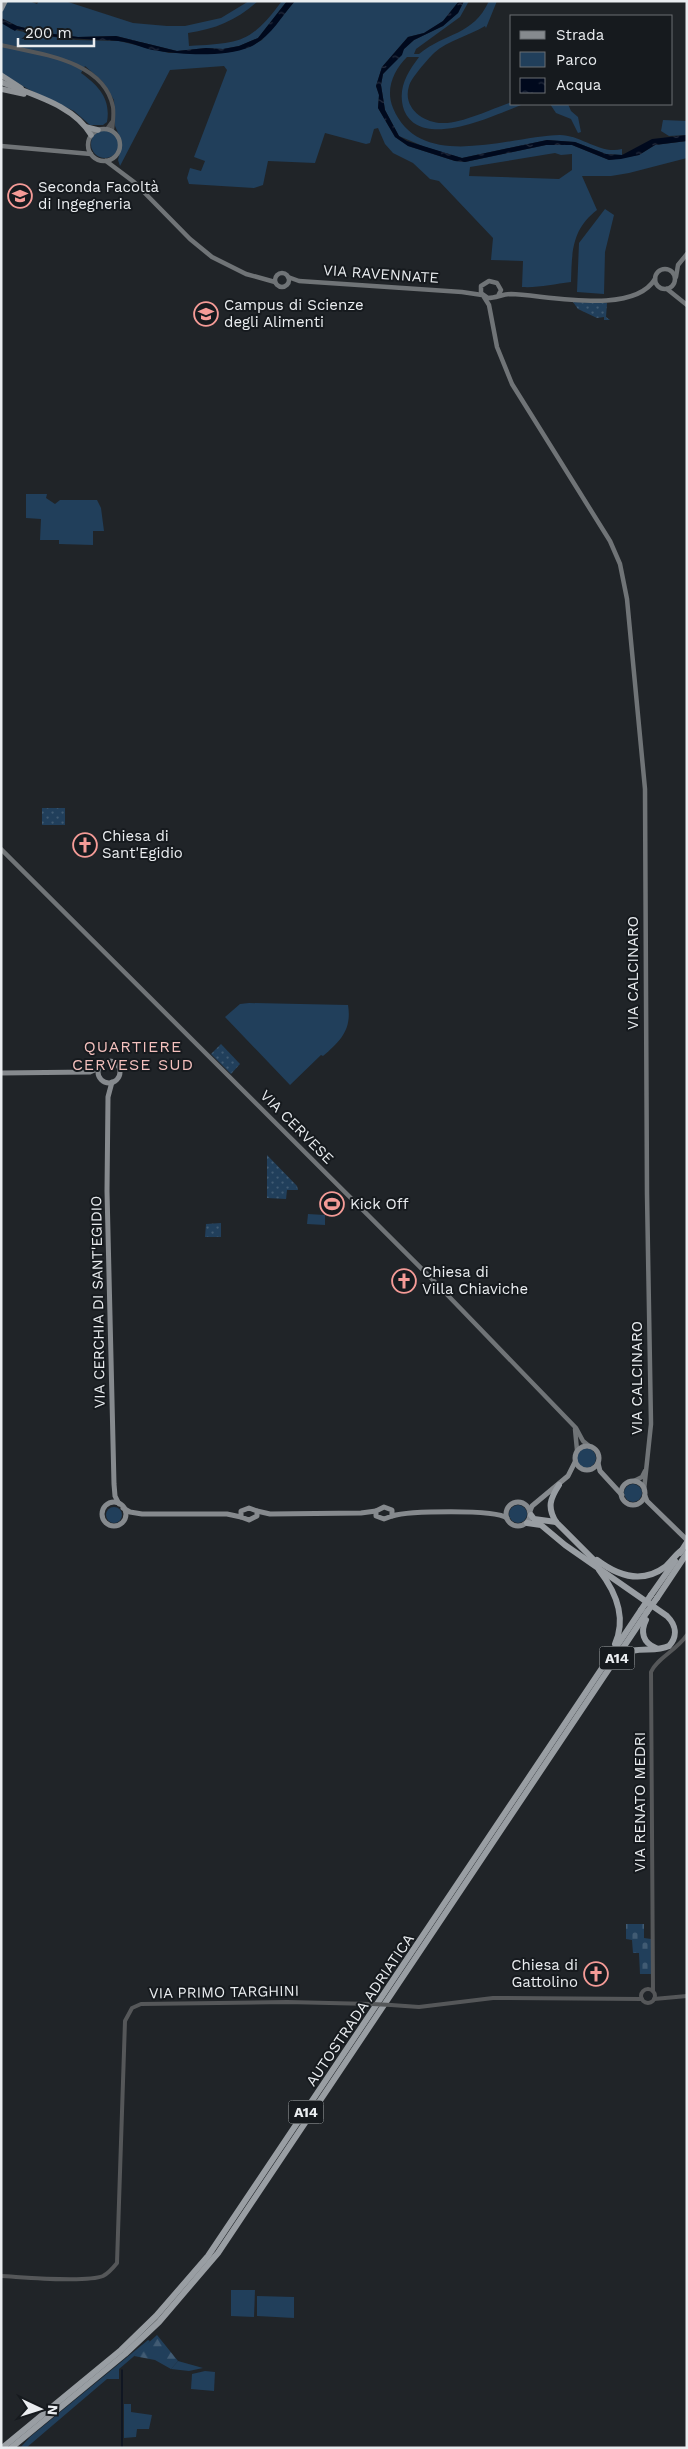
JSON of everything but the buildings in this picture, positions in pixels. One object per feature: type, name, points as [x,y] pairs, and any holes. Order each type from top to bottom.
[{"type":"highway","points":[[1,9],[5,1]]},
{"type":"highway","points":[[1,75],[32,95]]},
{"type":"highway","points":[[1,82],[73,114],[91,135]]},
{"type":"highway","points":[[1,89],[54,104]]},
{"type":"highway","points":[[86,127],[98,130]]},
{"type":"highway","points":[[559,1485],[550,1503],[550,1511],[556,1522],[605,1572]]},
{"type":"highway","points":[[530,1513],[534,1519],[556,1522]]},
{"type":"highway","points":[[527,1522],[541,1525],[565,1545],[670,1620],[675,1628],[674,1639],[669,1646],[659,1649],[640,1648],[624,1654],[598,1692],[586,1704]]},
{"type":"highway","points":[[591,1556],[608,1569],[635,1578],[658,1571],[685,1546]]},
{"type":"highway","name":"AUTOSTRADA ADRIATICA","points":[[572,1721],[586,1704],[679,1565],[685,1546]]},
{"type":"highway","name":"AUTOSTRADA ADRIATICA","points":[[656,1597],[685,1546]]},
{"type":"highway","points":[[595,1565],[613,1591],[621,1617],[618,1638],[600,1674]]},
{"type":"highway","points":[[646,1612],[643,1635],[648,1644],[659,1649]]},
{"type":"highway","name":"AUTOSTRADA ADRIATICA","points":[[2,2448],[121,2350],[156,2316],[208,2256],[572,1721],[600,1674],[646,1612]]},
{"type":"highway","name":"AUTOSTRADA ADRIATICA","points":[[11,2448],[125,2354],[165,2315],[218,2254],[563,1734]]},
{"type":"main road","points":[[80,152],[88,144],[91,135],[98,130],[110,130],[117,135],[120,144],[116,156],[117,167]]},
{"type":"main road","points":[[88,144],[91,154]]},
{"type":"main road","points":[[1,146],[80,152],[91,154],[98,160],[106,161],[117,167],[190,239],[212,257],[239,271],[275,282],[280,287],[288,284],[288,277],[283,272],[262,277]]},
{"type":"main road","points":[[106,161],[116,156]]},
{"type":"main road","points":[[663,288],[675,280],[678,265],[687,254]]},
{"type":"main road","points":[[647,288],[658,272],[678,265]]},
{"type":"main road","points":[[668,269],[673,272],[677,292],[687,304]]},
{"type":"main road","points":[[275,282],[276,275]]},
{"type":"main road","name":"VIA RAVENNATE","points":[[288,277],[299,281],[462,292],[483,296]]},
{"type":"main road","points":[[655,279],[663,288]]},
{"type":"main road","name":"VIA RAVENNATE","points":[[288,284],[299,281]]},
{"type":"main road","points":[[511,294],[492,281],[486,282],[481,286],[483,296],[511,294],[603,301],[621,298],[647,288],[663,288],[672,291],[680,301],[687,304]]},
{"type":"main road","name":"VIA RAVENNATE","points":[[462,292],[481,286]]},
{"type":"main road","points":[[490,315],[492,304],[500,288]]},
{"type":"main road","name":"VIA CALCINARO","points":[[483,296],[490,315],[497,347],[512,384],[610,541],[620,564],[628,599],[645,789],[647,1194],[651,1424],[644,1492]]},
{"type":"main road","name":"VIA CERVESE","points":[[1,849],[434,1280],[573,1426],[589,1446]]},
{"type":"main road","points":[[1,1073],[90,1072],[108,1062],[116,1065],[119,1074],[112,1082],[108,1097]]},
{"type":"main road","points":[[99,1068],[108,1097]]},
{"type":"main road","points":[[90,1072],[102,1080],[112,1082]]},
{"type":"main road","name":"VIA CERCHIA DI SANT'EGIDIO","points":[[108,1097],[107,1175],[114,1484],[115,1496],[121,1506]]},
{"type":"main road","points":[[108,1504],[121,1506],[130,1512],[142,1514],[241,1514],[249,1520],[257,1514],[376,1513],[384,1507],[392,1513],[491,1513],[507,1518],[515,1526],[527,1522],[530,1513],[539,1501],[568,1476],[575,1462],[577,1450],[577,1435],[573,1426]]},
{"type":"main road","points":[[577,1450],[589,1446],[597,1452],[600,1470],[627,1503],[640,1503],[653,1507]]},
{"type":"main road","points":[[575,1462],[582,1470]]},
{"type":"main road","points":[[590,1470],[598,1462]]},
{"type":"main road","points":[[568,1476],[582,1470],[590,1470],[615,1484],[626,1484],[642,1477],[646,1467]]},
{"type":"main road","points":[[634,1482],[641,1484],[653,1507],[685,1546]]},
{"type":"main road","points":[[114,1484],[112,1496],[102,1514],[106,1522],[114,1526],[142,1514]]},
{"type":"main road","points":[[622,1495],[626,1484]]},
{"type":"main road","points":[[640,1503],[644,1492]]},
{"type":"main road","points":[[491,1513],[516,1502],[525,1504],[539,1501]]},
{"type":"main road","points":[[525,1504],[530,1513]]},
{"type":"main road","points":[[121,1506],[126,1514],[124,1521]]},
{"type":"main road","points":[[507,1518],[508,1507]]},
{"type":"main road","points":[[241,1514],[249,1508],[257,1514]]},
{"type":"main road","points":[[376,1513],[384,1519],[392,1513]]},
{"type":"street","points":[[1,45],[62,59],[87,72],[106,90],[113,107],[113,120],[110,130]]},
{"type":"street","name":"VIA RENATO MEDRI","points":[[653,1994],[651,1672],[658,1662],[674,1651],[687,1635]]},
{"type":"street","points":[[642,1996],[645,1990],[661,1997],[687,1996]]},
{"type":"street","name":"VIA PRIMO TARGHINI","points":[[1,2276],[86,2278],[103,2276],[117,2263],[123,2043],[126,2019],[134,2007],[141,2004],[252,2002],[372,2004],[419,2007],[493,1998],[642,1996],[649,2002],[653,1994]]},
{"type":"green space","points":[[1,1],[29,1],[37,4],[39,1],[65,1],[133,23],[185,26],[221,18],[249,1],[258,1],[226,23],[188,33],[189,46],[221,44],[243,39],[261,26],[282,1],[287,1],[258,38],[239,46],[223,49],[206,48],[177,51],[116,36],[78,37],[46,33],[17,26],[1,18]]},
{"type":"green space","points":[[295,1],[459,1],[443,21],[424,33],[408,37],[382,67],[376,86],[379,95],[378,108],[395,137],[408,146],[455,161],[465,162],[546,145],[572,145],[609,160],[639,155],[655,145],[687,141],[687,158],[629,173],[611,176],[582,176],[597,210],[588,218],[578,234],[573,252],[571,282],[522,287],[523,261],[491,260],[493,238],[439,181],[430,179],[413,163],[393,153],[385,144],[378,128],[374,129],[370,143],[366,144],[325,133],[315,163],[268,161],[263,185],[254,188],[189,184],[187,178],[190,168],[201,171],[205,161],[194,157],[227,70],[224,66],[170,70],[120,166],[118,160],[122,142],[115,126],[114,100],[102,81],[85,66],[81,73],[98,88],[107,106],[107,122],[103,125],[90,125],[74,111],[28,89],[1,73],[1,23],[6,24],[11,29],[33,34],[76,40],[119,41],[169,53],[229,52],[247,48],[262,40]],"holes":[[[555,153],[561,155],[572,154],[572,170],[559,179],[469,176],[470,167]]]},
{"type":"green space","points":[[464,1],[469,1],[460,17],[416,49],[414,54],[419,54],[439,41],[467,27],[483,12],[489,1],[497,1],[486,28],[485,26],[434,53],[413,78],[408,94],[409,101],[416,113],[428,120],[450,123],[510,103],[510,105],[521,105],[460,126],[442,129],[426,128],[413,122],[404,110],[402,95],[404,82],[419,57],[407,57],[398,68],[390,87],[393,108],[406,128],[423,140],[444,145],[468,146],[539,137],[568,136],[606,149],[622,149],[622,155],[606,154],[575,142],[547,140],[462,158],[425,147],[399,136],[385,110],[381,85],[383,74],[414,40],[443,26],[458,13]]},
{"type":"green space","points":[[551,105],[568,105],[571,111],[578,117],[581,132],[578,133],[571,119],[556,113]]},
{"type":"green space","points":[[663,120],[687,121],[687,135],[669,136],[661,131]]},
{"type":"green space","points":[[105,130],[115,134],[119,144],[115,154],[105,158],[95,154],[91,144],[95,134]]},
{"type":"green space","points":[[605,209],[614,215],[605,252],[604,294],[577,292],[579,243]]},
{"type":"green space","points":[[573,302],[607,303],[606,317],[610,320],[604,320],[604,317],[597,318],[578,309]]},
{"type":"green space","points":[[26,494],[47,494],[46,498],[55,504],[60,500],[97,500],[101,508],[104,531],[93,531],[93,545],[59,544],[59,540],[40,540],[41,519],[26,518]]},
{"type":"green space","points":[[42,808],[65,808],[65,825],[42,825]]},
{"type":"green space","points":[[240,1004],[348,1005],[347,1028],[335,1045],[323,1056],[321,1055],[290,1085],[225,1017]]},
{"type":"green space","points":[[221,1044],[240,1064],[231,1074],[211,1054]]},
{"type":"green space","points":[[267,1155],[297,1186],[298,1190],[287,1190],[286,1199],[267,1198]]},
{"type":"green space","points":[[308,1214],[325,1215],[325,1225],[307,1224]]},
{"type":"green space","points":[[221,1223],[221,1237],[205,1237],[206,1224]]},
{"type":"green space","points":[[586,1448],[593,1451],[596,1458],[593,1465],[586,1468],[579,1465],[576,1458],[579,1451]]},
{"type":"green space","points":[[629,1484],[637,1484],[642,1489],[640,1500],[629,1502],[624,1497],[624,1489]]},
{"type":"green space","points":[[514,1505],[522,1505],[527,1510],[525,1521],[514,1523],[509,1518],[509,1510]]},
{"type":"green space","points":[[111,1507],[117,1507],[122,1512],[120,1521],[111,1523],[106,1518],[106,1512]]},
{"type":"green space","points":[[626,1924],[644,1924],[644,1938],[651,1939],[651,1974],[640,1974],[639,1953],[633,1953],[632,1940],[626,1939]]},
{"type":"green space","points":[[231,2290],[255,2290],[254,2317],[231,2316]]},
{"type":"green space","points":[[257,2296],[294,2297],[294,2318],[257,2316]]},
{"type":"green space","points":[[157,2335],[178,2361],[171,2369],[155,2360],[134,2356]]},
{"type":"green space","points":[[148,2340],[150,2341],[146,2346],[119,2369],[119,2379],[107,2379],[26,2448],[20,2448],[30,2437]]},
{"type":"green space","points":[[178,2361],[203,2368],[189,2371],[171,2369]]},
{"type":"green space","points":[[205,2371],[215,2372],[214,2391],[191,2389],[192,2374]]},
{"type":"green space","points":[[124,2404],[131,2404],[131,2412],[152,2415],[149,2429],[137,2429],[136,2437],[124,2438]]},
{"type":"water","points":[[287,1],[295,1],[264,38],[250,47],[217,54],[169,52],[123,42],[42,35],[17,29],[15,31],[1,23],[1,18],[17,26],[46,33],[78,37],[116,36],[177,51],[206,48],[223,49],[239,46],[258,38]]},
{"type":"water","points":[[459,1],[464,1],[458,13],[443,26],[414,40],[383,74],[381,85],[385,110],[399,136],[407,141],[462,158],[547,140],[575,142],[606,154],[622,155],[652,139],[687,135],[687,141],[655,145],[639,155],[609,160],[572,145],[546,145],[465,162],[455,161],[408,146],[395,137],[378,108],[379,95],[376,86],[382,67],[408,37],[424,33],[443,21]]},
{"type":"waterway","points":[[122,2370],[122,2448]]},
{"type":"place","name":"Seconda Facoltà di Ingegneria","points":[[20,196]]},
{"type":"place","name":"Campus di Scienze degli Alimenti","points":[[206,314]]},
{"type":"place","name":"Chiesa di Sant'Egidio","points":[[85,845]]},
{"type":"place","name":"Kick Off","points":[[332,1204]]},
{"type":"place","name":"Chiesa di Villa Chiaviche","points":[[404,1281]]},
{"type":"place","name":"Chiesa di Gattolino","points":[[596,1974]]},
{"type":"district","name":"QUARTIERE CERVESE SUD","points":[[133,1055]]}]
